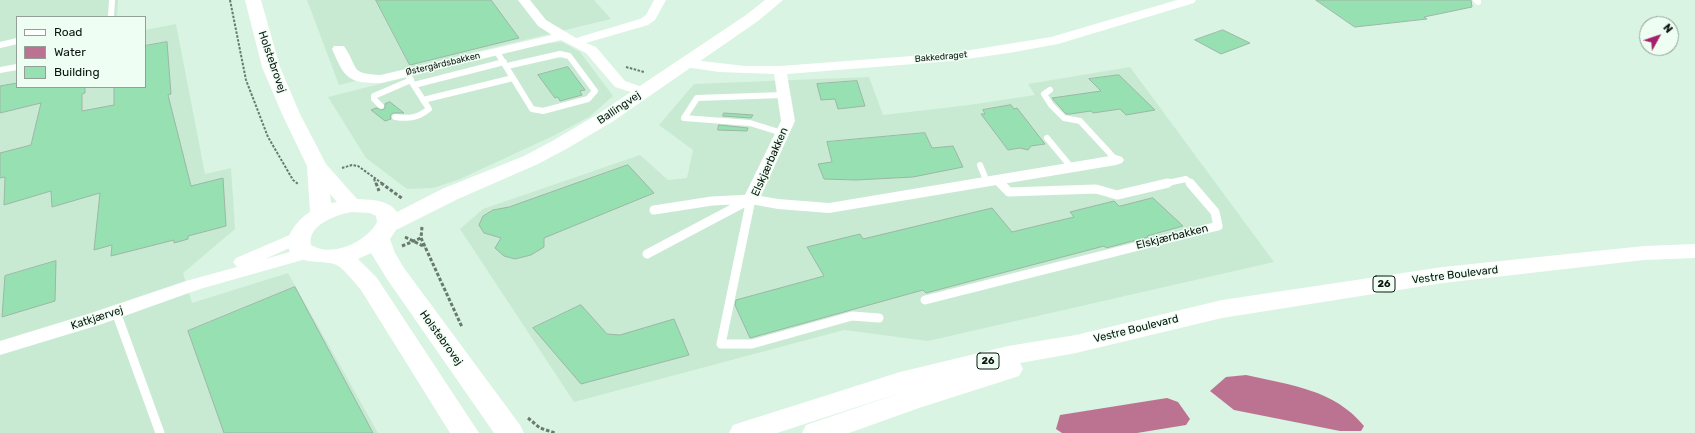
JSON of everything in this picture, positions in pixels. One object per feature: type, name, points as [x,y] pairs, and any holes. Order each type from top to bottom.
[{"type":"main road","name":"Holstebrovej","points":[[253,0],[271,67],[291,114],[317,166],[352,205]]},
{"type":"main road","name":"Ballingvej","points":[[303,245],[321,257],[340,256],[362,249],[384,225],[450,194],[530,160],[605,118],[752,18],[775,0]]},
{"type":"main road","name":"Holstebrovej","points":[[317,166],[321,215]]},
{"type":"main road","points":[[303,245],[307,226],[321,215],[341,207],[363,205],[384,225]]},
{"type":"main road","name":"Holstebrovej","points":[[384,225],[383,253],[394,273],[510,433]]},
{"type":"main road","name":"Vestre Boulevard","points":[[743,433],[900,382],[1008,356],[1076,344],[1222,309],[1443,275],[1644,253],[1695,251]]},
{"type":"main road","points":[[340,256],[369,284],[464,433]]},
{"type":"main road","name":"Vestre Boulevard","points":[[816,433],[910,400],[1020,366],[1076,344]]},
{"type":"street","points":[[524,0],[542,23],[563,36],[591,50],[620,84],[643,92]]},
{"type":"street","points":[[576,42],[592,36],[644,22],[651,17],[660,0]]},
{"type":"street","name":"Bakkedraget","points":[[685,63],[725,69],[780,70],[952,57],[1053,41],[1190,0]]},
{"type":"street","name":"Østergårdsbakken","points":[[339,49],[349,72],[361,79],[411,79],[503,60],[563,36]]},
{"type":"street","name":"Elskjærbakken","points":[[780,70],[788,121],[751,199],[778,204],[829,208],[1116,160]]},
{"type":"street","name":"Katkjærvej","points":[[0,348],[116,312],[303,245]]},
{"type":"lane","points":[[112,0],[112,16]]},
{"type":"lane","points":[[0,45],[16,41]]},
{"type":"lane","points":[[560,54],[569,56],[595,91],[588,99],[543,112],[532,109],[514,78],[503,60],[560,54]]},
{"type":"lane","points":[[0,70],[16,67]]},
{"type":"lane","points":[[423,100],[514,78]]},
{"type":"lane","points":[[380,106],[374,99],[374,96],[411,79],[429,109],[422,115],[410,120],[395,117]]},
{"type":"lane","points":[[1050,90],[1044,94],[1051,105],[1064,118],[1080,121],[1116,160]]},
{"type":"lane","points":[[782,133],[750,123],[684,118],[697,98],[783,95]]},
{"type":"lane","points":[[1047,138],[1071,167]]},
{"type":"lane","points":[[980,165],[992,181]]},
{"type":"lane","name":"Elskjærbakken","points":[[925,300],[1218,226],[1215,212],[1186,179],[1117,195],[1096,189],[1009,192],[992,181]]},
{"type":"lane","points":[[654,210],[712,201],[751,199]]},
{"type":"lane","points":[[647,254],[751,199]]},
{"type":"lane","points":[[751,199],[721,344],[752,344],[852,316],[879,318]]},
{"type":"lane","points":[[116,312],[160,433]]},
{"type":"path","points":[[230,0],[246,80],[268,137],[293,180]]},
{"type":"path","points":[[384,225],[426,248]]},
{"type":"path","points":[[423,226],[421,238],[465,333]]},
{"type":"path","points":[[550,432],[555,433]]},
{"type":"shaded area","points":[[0,0],[118,0],[117,16],[16,16],[16,88],[146,88],[146,30],[176,24],[205,174],[231,168],[235,229],[183,273],[192,303],[288,273],[378,433],[0,433]]},
{"type":"shaded area","points":[[307,0],[594,0],[611,19],[339,85]]},
{"type":"shaded area","points":[[562,42],[580,52],[613,96],[589,117],[555,135],[460,179],[433,188],[407,189],[366,158],[328,97],[539,44]]},
{"type":"shaded area","points":[[1130,67],[1274,262],[928,341],[844,330],[574,402],[460,229],[483,209],[640,155],[668,180],[687,178],[693,150],[659,125],[694,84],[869,77],[883,115],[969,105],[1035,95],[1028,84]]},
{"type":"water","points":[[1246,375],[1310,390],[1325,396],[1352,414],[1364,426],[1361,431],[1340,431],[1234,410],[1210,391],[1226,377]]},
{"type":"water","points":[[1167,398],[1178,402],[1190,419],[1186,425],[1137,433],[1062,433],[1056,429],[1060,415]]},
{"type":"building","points":[[376,0],[491,0],[519,38],[410,65]]},
{"type":"building","points":[[1316,0],[1471,0],[1472,7],[1424,17],[1427,19],[1355,27]]},
{"type":"building","points":[[1223,30],[1250,43],[1221,54],[1195,40]]},
{"type":"building","points":[[167,42],[171,94],[168,95],[191,186],[223,178],[226,226],[188,236],[188,239],[174,243],[174,240],[111,256],[112,245],[94,250],[100,193],[52,207],[51,191],[4,205],[5,177],[0,178],[0,153],[31,145],[41,103],[0,113],[0,86],[16,83],[16,88],[85,88],[85,93],[82,94],[82,111],[114,105],[114,88],[146,88],[146,46]]},
{"type":"building","points":[[568,67],[585,90],[580,91],[582,95],[560,101],[558,97],[555,98],[538,75]]},
{"type":"building","points":[[1119,75],[1155,110],[1126,115],[1120,109],[1093,113],[1091,111],[1066,114],[1052,98],[1101,91],[1089,79]]},
{"type":"building","points":[[857,81],[865,106],[838,109],[835,99],[821,100],[817,84]]},
{"type":"building","points":[[390,102],[404,113],[393,113],[390,116],[391,119],[385,121],[371,110],[376,108],[383,110],[385,108],[385,104]]},
{"type":"building","points":[[1011,105],[1014,109],[1017,108],[1045,144],[1031,146],[1028,150],[1020,148],[1008,150],[981,114],[985,114],[983,110]]},
{"type":"building","points":[[724,113],[753,115],[751,118],[723,116]]},
{"type":"building","points":[[719,125],[748,128],[747,131],[718,130]]},
{"type":"building","points":[[925,133],[932,148],[953,146],[963,167],[913,177],[856,180],[824,179],[818,164],[832,162],[827,142]]},
{"type":"building","points":[[628,165],[654,193],[544,238],[544,247],[531,255],[515,259],[504,256],[495,248],[501,238],[484,233],[479,225],[483,216],[493,210],[509,207]]},
{"type":"building","points":[[1153,198],[1183,226],[1106,248],[1104,246],[926,293],[923,290],[750,338],[735,305],[736,300],[824,276],[807,247],[860,234],[863,239],[992,208],[1012,232],[1074,217],[1070,212],[1114,201],[1119,206]]},
{"type":"building","points":[[56,261],[55,301],[2,317],[5,276]]},
{"type":"building","points":[[295,287],[373,433],[224,433],[188,331]]},
{"type":"building","points":[[581,305],[607,334],[620,335],[674,319],[689,355],[581,384],[533,328]]}]
